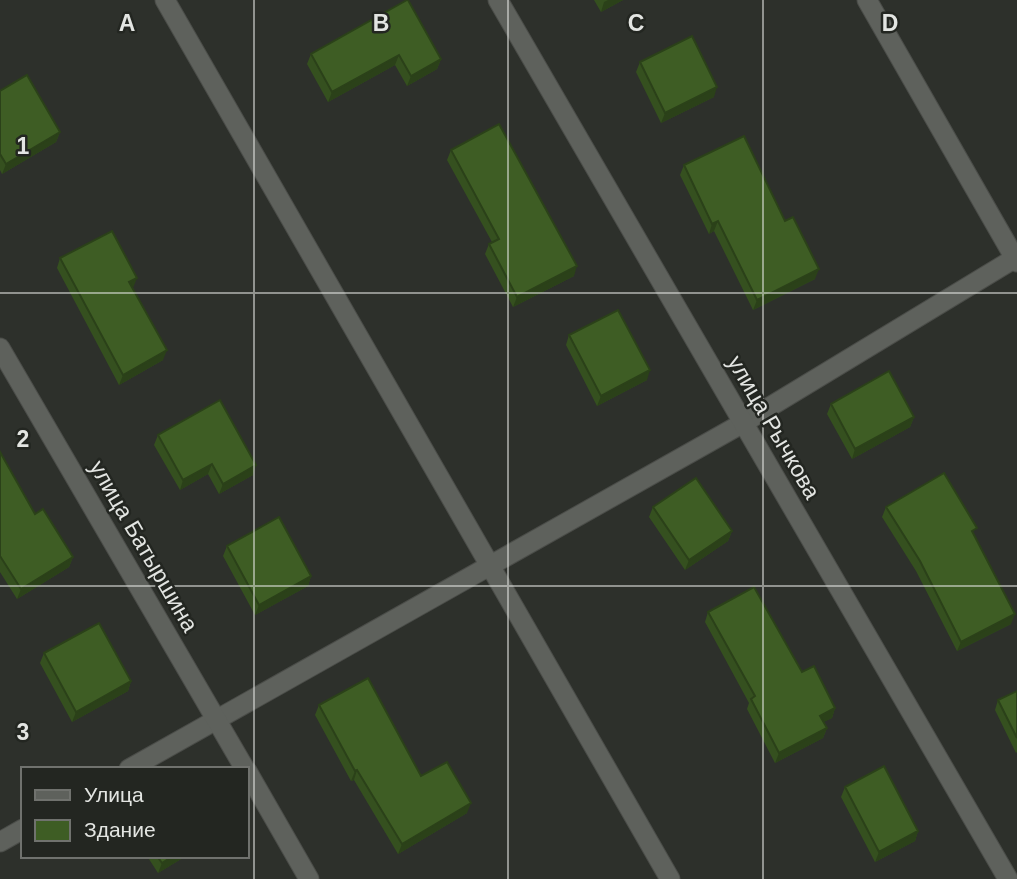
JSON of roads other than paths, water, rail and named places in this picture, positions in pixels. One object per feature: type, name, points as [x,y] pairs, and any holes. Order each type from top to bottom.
[{"type":"street","points":[[165,0],[670,879]]},
{"type":"street","name":"улица Рычкова","points":[[498,0],[1008,879]]},
{"type":"street","points":[[132,767],[743,423],[1016,259],[867,0]]},
{"type":"street","name":"улица Батыршина","points":[[0,348],[244,767]]},
{"type":"street","name":"улица Батыршина","points":[[248,773],[309,879]]},
{"type":"street","points":[[0,842],[21,830]]}]
